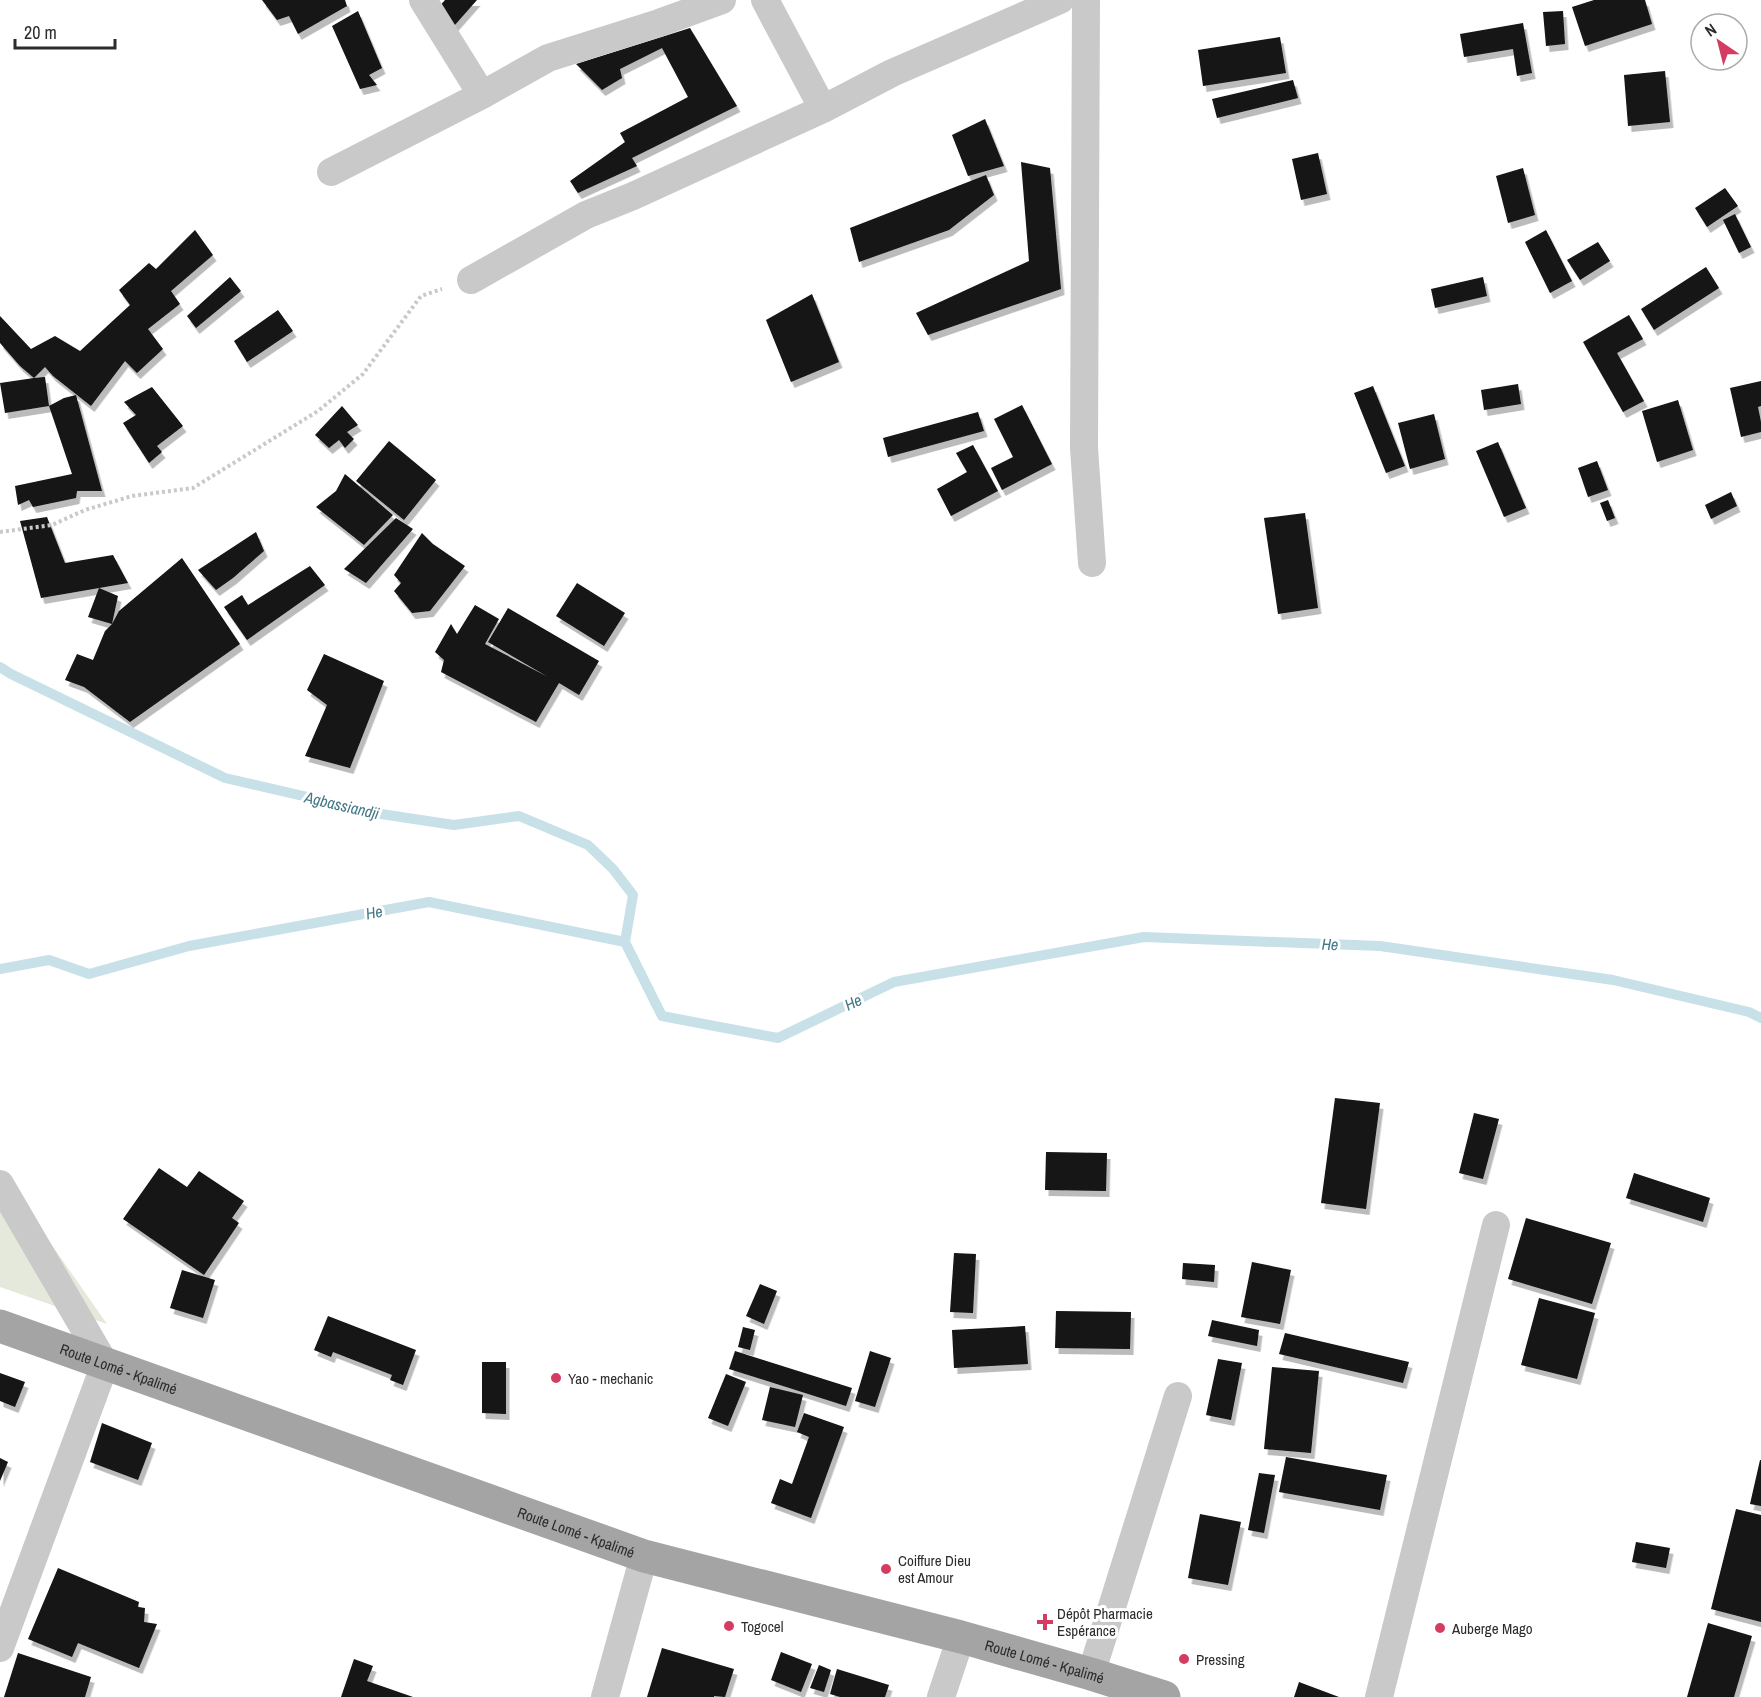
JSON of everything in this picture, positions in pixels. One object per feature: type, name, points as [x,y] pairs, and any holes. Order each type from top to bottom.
[{"type":"main road","name":"Route Lomé - Kpalimé","points":[[0,1326],[644,1556],[960,1636],[1164,1697]]},
{"type":"street","points":[[423,0],[482,95]]},
{"type":"street","points":[[331,171],[482,95],[548,58],[722,0]]},
{"type":"street","points":[[765,0],[823,110]]},
{"type":"street","points":[[471,280],[586,215],[823,110],[892,72],[1060,0]]},
{"type":"street","points":[[1086,0],[1084,448],[1092,563]]},
{"type":"street","points":[[0,1184],[105,1364],[0,1648]]},
{"type":"street","points":[[1379,1697],[1496,1225]]},
{"type":"street","points":[[1091,1674],[1178,1396]]},
{"type":"street","points":[[605,1697],[644,1556]]},
{"type":"street","points":[[941,1697],[960,1636]]},
{"type":"path","points":[[0,532],[52,525],[85,510],[132,496],[193,488],[318,411],[363,374],[421,296],[471,280]]},
{"type":"shaded area","points":[[0,1171],[107,1324],[0,1287]]},
{"type":"building","points":[[262,0],[345,0],[347,6],[298,34],[289,16],[277,20]]},
{"type":"building","points":[[445,0],[477,0],[454,26],[437,9]]},
{"type":"building","points":[[1594,0],[1645,0],[1652,24],[1585,46],[1572,7]]},
{"type":"building","points":[[358,11],[382,68],[369,75],[377,85],[360,89],[332,26]]},
{"type":"building","points":[[1563,11],[1565,44],[1546,46],[1543,12]]},
{"type":"building","points":[[1523,23],[1532,73],[1517,76],[1513,49],[1464,57],[1460,34]]},
{"type":"building","points":[[690,28],[737,106],[632,158],[637,166],[578,193],[570,181],[625,142],[620,133],[688,97],[662,48],[620,69],[622,78],[602,90],[576,64]]},
{"type":"building","points":[[1280,37],[1286,73],[1203,86],[1198,50]]},
{"type":"building","points":[[1665,71],[1670,122],[1628,126],[1624,75]]},
{"type":"building","points":[[1293,80],[1298,98],[1217,118],[1212,99]]},
{"type":"building","points":[[985,119],[1004,166],[968,176],[952,135]]},
{"type":"building","points":[[1318,153],[1327,194],[1301,200],[1292,159]]},
{"type":"building","points":[[1021,162],[1050,168],[1061,289],[928,335],[916,313],[1029,261]]},
{"type":"building","points":[[1523,168],[1535,215],[1508,223],[1496,176]]},
{"type":"building","points":[[986,175],[994,195],[949,230],[859,262],[850,228]]},
{"type":"building","points":[[1725,188],[1738,206],[1707,227],[1695,208]]},
{"type":"building","points":[[1735,214],[1751,247],[1739,253],[1723,220]]},
{"type":"building","points":[[195,230],[213,255],[171,291],[180,304],[148,329],[163,349],[137,373],[125,361],[91,406],[45,367],[34,378],[0,343],[0,316],[31,349],[55,336],[80,351],[130,305],[119,290],[149,263],[156,269]]},
{"type":"building","points":[[1546,230],[1572,281],[1550,293],[1525,242]]},
{"type":"building","points":[[1598,242],[1610,261],[1580,280],[1567,260]]},
{"type":"building","points":[[1706,267],[1719,288],[1654,330],[1641,309]]},
{"type":"building","points":[[230,277],[241,291],[196,328],[187,316]]},
{"type":"building","points":[[1483,277],[1487,296],[1435,308],[1431,289]]},
{"type":"building","points":[[812,294],[839,362],[791,382],[766,320]]},
{"type":"building","points":[[278,310],[293,331],[247,362],[234,341]]},
{"type":"building","points":[[1629,315],[1643,339],[1617,353],[1644,401],[1623,412],[1583,342]]},
{"type":"building","points":[[45,377],[49,406],[5,413],[0,383]]},
{"type":"building","points":[[1761,381],[1761,406],[1758,407],[1761,432],[1741,437],[1730,388]]},
{"type":"building","points":[[1518,384],[1521,404],[1484,410],[1481,390]]},
{"type":"building","points":[[1373,386],[1405,466],[1386,473],[1354,393]]},
{"type":"building","points":[[152,387],[183,426],[157,446],[162,452],[149,463],[123,423],[136,415],[124,402]]},
{"type":"building","points":[[76,395],[102,491],[77,491],[76,498],[33,507],[29,500],[18,505],[15,486],[72,474],[49,406]]},
{"type":"building","points":[[1678,400],[1693,450],[1657,462],[1642,411]]},
{"type":"building","points":[[1022,405],[1052,464],[1002,490],[991,468],[1013,457],[994,419]]},
{"type":"building","points":[[342,406],[358,425],[347,432],[354,439],[345,448],[339,440],[329,448],[315,435]]},
{"type":"building","points":[[978,412],[984,431],[888,457],[883,438]]},
{"type":"building","points":[[1434,414],[1445,459],[1410,469],[1398,423]]},
{"type":"building","points":[[389,441],[436,480],[404,520],[356,481]]},
{"type":"building","points":[[1498,442],[1526,508],[1504,517],[1476,451]]},
{"type":"building","points":[[973,445],[998,491],[951,516],[937,489],[967,472],[956,453]]},
{"type":"building","points":[[1597,461],[1608,490],[1588,497],[1578,468]]},
{"type":"building","points":[[345,474],[393,515],[364,545],[316,507],[336,491]]},
{"type":"building","points":[[1731,492],[1737,506],[1711,519],[1705,505]]},
{"type":"building","points":[[1608,500],[1615,518],[1607,521],[1600,503]]},
{"type":"building","points":[[1305,513],[1318,608],[1278,614],[1264,518]]},
{"type":"building","points":[[47,517],[65,563],[113,555],[128,583],[41,598],[20,521]]},
{"type":"building","points":[[396,518],[413,529],[366,583],[344,569]]},
{"type":"building","points":[[256,532],[264,551],[216,590],[198,570]]},
{"type":"building","points":[[422,533],[433,544],[465,566],[430,611],[412,613],[394,591],[401,583],[394,575]]},
{"type":"building","points":[[182,558],[240,644],[130,722],[84,687],[65,680],[77,654],[93,660],[105,631],[119,611]]},
{"type":"building","points":[[310,566],[325,585],[247,640],[224,607],[242,595],[248,605]]},
{"type":"building","points":[[577,583],[625,613],[604,646],[556,616]]},
{"type":"building","points":[[99,588],[118,596],[112,624],[88,617]]},
{"type":"building","points":[[475,605],[499,619],[485,644],[548,677],[488,642],[508,608],[599,661],[579,695],[559,683],[536,722],[441,672],[444,660],[435,652],[451,624],[457,634]]},
{"type":"building","points":[[324,654],[384,681],[350,768],[305,756],[327,705],[307,690]]},
{"type":"building","points":[[1335,1098],[1380,1103],[1366,1209],[1321,1203]]},
{"type":"building","points":[[1474,1113],[1499,1119],[1483,1179],[1459,1173]]},
{"type":"building","points":[[1046,1152],[1107,1153],[1106,1191],[1045,1190]]},
{"type":"building","points":[[159,1168],[187,1187],[199,1171],[244,1201],[232,1218],[239,1223],[204,1275],[123,1219]]},
{"type":"building","points":[[1634,1173],[1710,1198],[1703,1222],[1626,1198]]},
{"type":"building","points":[[1526,1218],[1611,1243],[1592,1304],[1508,1279]]},
{"type":"building","points":[[954,1253],[976,1254],[973,1313],[950,1312]]},
{"type":"building","points":[[1252,1262],[1291,1270],[1280,1324],[1241,1317]]},
{"type":"building","points":[[1183,1263],[1215,1265],[1214,1282],[1182,1279]]},
{"type":"building","points":[[182,1270],[215,1280],[203,1318],[170,1308]]},
{"type":"building","points":[[760,1284],[777,1291],[764,1324],[746,1316]]},
{"type":"building","points":[[1539,1298],[1595,1313],[1577,1379],[1521,1365]]},
{"type":"building","points":[[1056,1311],[1131,1312],[1130,1349],[1055,1348]]},
{"type":"building","points":[[328,1316],[416,1350],[403,1385],[390,1380],[392,1375],[333,1352],[331,1357],[314,1350]]},
{"type":"building","points":[[1212,1320],[1259,1330],[1257,1346],[1208,1336]]},
{"type":"building","points":[[1025,1326],[1028,1364],[954,1368],[952,1330]]},
{"type":"building","points":[[743,1327],[755,1330],[750,1350],[738,1347]]},
{"type":"building","points":[[1285,1333],[1409,1362],[1403,1383],[1279,1354]]},
{"type":"building","points":[[735,1351],[852,1388],[846,1406],[729,1369]]},
{"type":"building","points":[[870,1351],[891,1358],[875,1407],[855,1401]]},
{"type":"building","points":[[1218,1359],[1242,1363],[1231,1420],[1206,1415]]},
{"type":"building","points":[[482,1362],[506,1362],[506,1414],[482,1413]]},
{"type":"building","points":[[1272,1367],[1319,1371],[1311,1453],[1264,1449]]},
{"type":"building","points":[[0,1373],[25,1382],[15,1407],[0,1401]]},
{"type":"building","points":[[726,1374],[746,1382],[728,1426],[708,1418]]},
{"type":"building","points":[[770,1387],[803,1395],[795,1427],[762,1420]]},
{"type":"building","points":[[804,1413],[844,1427],[811,1518],[771,1503],[780,1479],[792,1484],[809,1437],[797,1432]]},
{"type":"building","points":[[102,1423],[152,1443],[138,1480],[90,1462]]},
{"type":"building","points":[[1286,1457],[1387,1475],[1380,1510],[1279,1492]]},
{"type":"building","points":[[0,1458],[8,1462],[0,1481]]},
{"type":"building","points":[[1761,1460],[1761,1506],[1750,1504]]},
{"type":"building","points":[[1259,1473],[1275,1475],[1264,1533],[1248,1530]]},
{"type":"building","points":[[1736,1509],[1761,1515],[1761,1622],[1711,1609]]},
{"type":"building","points":[[1200,1514],[1241,1522],[1228,1585],[1188,1578]]},
{"type":"building","points":[[1636,1542],[1670,1548],[1666,1568],[1632,1562]]},
{"type":"building","points":[[58,1568],[139,1602],[138,1607],[145,1608],[144,1622],[157,1624],[139,1668],[78,1643],[72,1657],[28,1639]]},
{"type":"building","points":[[1708,1623],[1752,1636],[1734,1697],[1687,1697]]},
{"type":"building","points":[[662,1648],[734,1669],[725,1697],[647,1697]]},
{"type":"building","points":[[781,1652],[812,1664],[801,1692],[771,1680]]},
{"type":"building","points":[[18,1653],[91,1677],[85,1697],[4,1697]]},
{"type":"building","points":[[354,1659],[373,1666],[367,1681],[413,1697],[341,1697]]},
{"type":"building","points":[[819,1665],[831,1670],[824,1692],[810,1688]]},
{"type":"building","points":[[837,1669],[889,1685],[885,1697],[840,1697],[830,1694]]},
{"type":"building","points":[[1299,1682],[1339,1697],[1294,1697]]},
{"type":"waterway","name":"Agbassiandji","points":[[0,667],[225,778],[381,814],[454,825],[519,816],[588,845],[613,869],[633,895],[625,942]]},
{"type":"waterway","name":"He","points":[[0,969],[49,960],[89,974],[189,946],[429,902],[625,942],[662,1016],[778,1038],[894,982],[1144,937],[1380,946],[1613,980],[1749,1012],[1761,1018]]},
{"type":"place","name":"Yao - mechanic","points":[[556,1378]]},
{"type":"place","name":"Coiffure Dieu est Amour","points":[[886,1569]]},
{"type":"place","name":"Dépôt Pharmacie Espérance","points":[[1045,1622]]},
{"type":"place","name":"Togocel","points":[[729,1626]]},
{"type":"place","name":"Auberge Mago","points":[[1440,1628]]},
{"type":"place","name":"Pressing","points":[[1184,1659]]}]
